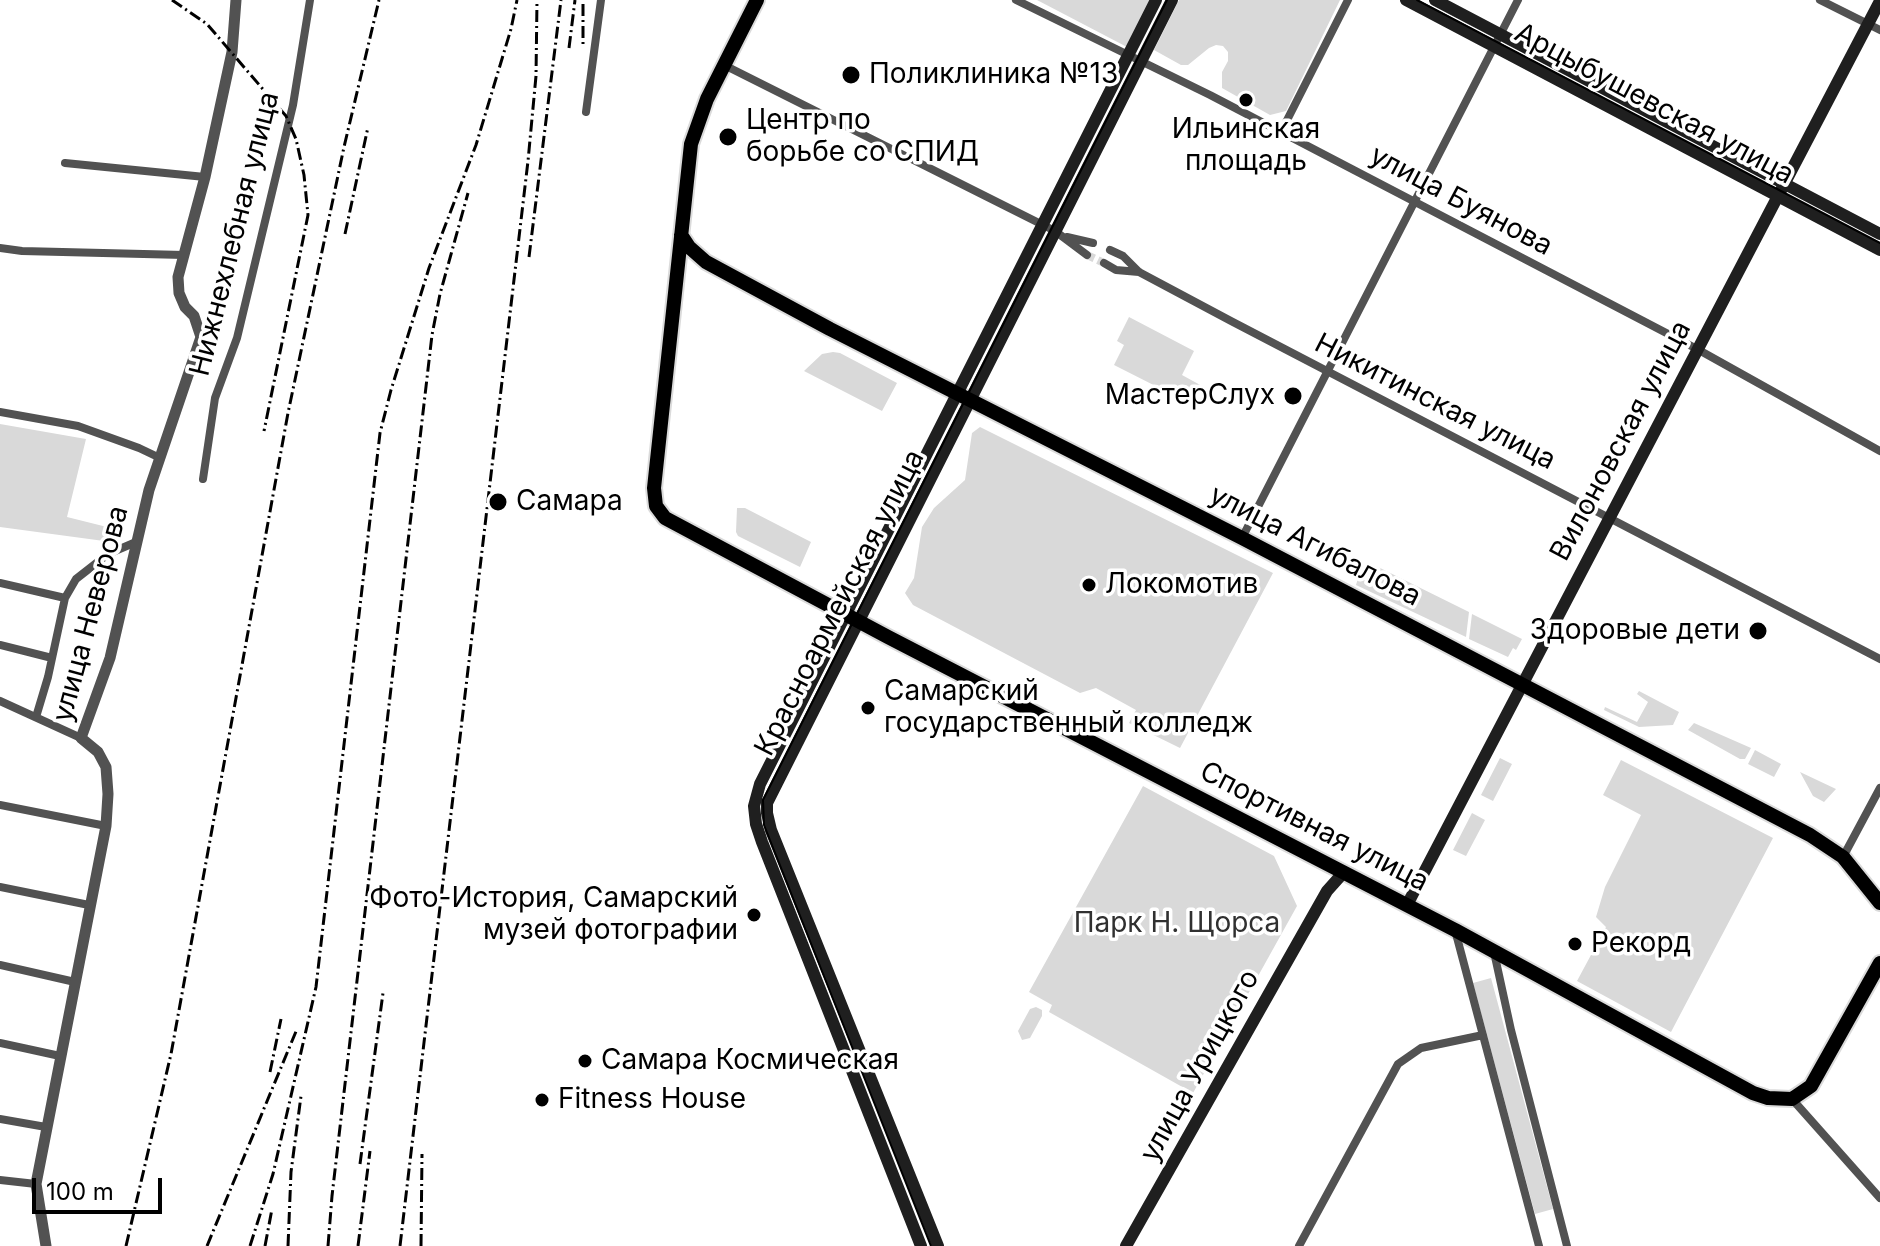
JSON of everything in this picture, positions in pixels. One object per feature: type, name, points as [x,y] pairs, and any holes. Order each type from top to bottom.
[{"type":"main road","name":"Спортивная улица","points":[[757,0],[693,135],[654,492],[660,513],[852,617],[1493,950],[1753,1093],[1768,1098],[1792,1099]]},
{"type":"main road","name":"Красноармейская улица","points":[[938,1246],[771,830],[767,813],[771,793],[852,617],[963,396],[1041,225],[1156,0]]},
{"type":"main road","name":"Красноармейская улица","points":[[963,396],[1059,234],[1172,0]]},
{"type":"main road","name":"Арцыбушевская улица","points":[[1406,0],[1497,41],[1780,190],[1880,250]]},
{"type":"main road","name":"Арцыбушевская улица","points":[[1435,0],[1497,41]]},
{"type":"main road","name":"Вилоновская улица","points":[[1407,905],[1880,1]]},
{"type":"main road","name":"Арцыбушевская улица","points":[[1780,190],[1880,234]]},
{"type":"main road","name":"улица Агибалова","points":[[681,235],[706,262],[830,329],[1242,538],[1810,835],[1843,857],[1880,903]]},
{"type":"main road","points":[[676,278],[679,270],[690,262],[706,262]]},
{"type":"main road","name":"Красноармейская улица","points":[[852,617],[760,784],[754,815],[830,1020],[921,1246]]},
{"type":"main road","name":"улица Урицкого","points":[[1126,1246],[1327,891],[1344,872]]},
{"type":"main road","points":[[1792,1099],[1806,1091],[1817,1077],[1874,981],[1880,963]]},
{"type":"street","name":"улица Неверова","points":[[46,1246],[36,1184],[106,826],[106,767],[98,752],[81,738],[110,658],[136,542],[160,458],[201,337],[194,316],[185,307],[179,293],[178,277],[205,177],[232,52],[236,0]]},
{"type":"street","name":"Нижнехлебная улица","points":[[203,479],[215,398],[237,338],[291,114],[310,0]]},
{"type":"street","points":[[586,112],[601,0]]},
{"type":"street","name":"улица Буянова","points":[[1016,0],[1281,132],[1697,349],[1880,451]]},
{"type":"street","points":[[1281,132],[1348,0]]},
{"type":"street","points":[[1242,538],[1518,0]]},
{"type":"street","points":[[1820,0],[1880,30]]},
{"type":"street","points":[[724,65],[1059,234],[1087,255]]},
{"type":"street","points":[[65,163],[205,177]]},
{"type":"street","points":[[1059,234],[1093,243]]},
{"type":"street","points":[[0,248],[184,255]]},
{"type":"street","name":"Никитинская улица","points":[[1110,250],[1123,256],[1139,272],[1880,659]]},
{"type":"street","name":"Никитинская улица","points":[[1104,263],[1116,270],[1139,272]]},
{"type":"street","points":[[0,412],[78,426],[160,458]]},
{"type":"street","points":[[36,717],[65,598],[76,579],[86,571],[108,554],[136,542]]},
{"type":"street","points":[[0,583],[65,598]]},
{"type":"street","points":[[0,645],[52,658]]},
{"type":"street","points":[[0,701],[81,738]]},
{"type":"street","points":[[1843,857],[1880,788]]},
{"type":"street","points":[[0,805],[106,826]]},
{"type":"street","points":[[0,887],[89,905]]},
{"type":"street","points":[[1455,930],[1539,1246]]},
{"type":"street","points":[[1493,950],[1567,1246]]},
{"type":"street","points":[[0,965],[75,982]]},
{"type":"street","points":[[1299,1246],[1398,1064],[1421,1048],[1483,1035]]},
{"type":"street","points":[[0,1043],[60,1056]]},
{"type":"street","points":[[1792,1099],[1880,1198]]},
{"type":"street","points":[[0,1119],[46,1127]]},
{"type":"street","points":[[0,1180],[36,1184]]},
{"type":"green space","points":[[1037,0],[1150,0],[1127,47]]},
{"type":"green space","name":"Ильинская площадь","points":[[1179,0],[1340,0],[1286,111],[1270,115],[1222,88],[1222,72],[1228,61],[1228,52],[1223,46],[1209,48],[1188,65],[1181,65],[1154,50]]},
{"type":"green space","points":[[1129,317],[1194,351],[1182,375],[1202,386],[1193,405],[1114,365],[1124,345],[1117,341]]},
{"type":"green space","points":[[833,352],[897,383],[882,411],[804,371],[822,354]]},
{"type":"green space","points":[[0,424],[86,439],[67,517],[107,527],[104,541],[0,527]]},
{"type":"green space","name":"Локомотив","points":[[980,427],[1273,573],[1180,748],[1129,723],[1136,710],[1096,688],[1080,693],[913,605],[905,593],[914,578],[922,527],[934,508],[965,480],[972,433]]},
{"type":"green space","points":[[737,508],[745,508],[811,542],[800,567],[738,536]]},
{"type":"green space","points":[[1370,563],[1469,612],[1466,637],[1356,585],[1362,565]]},
{"type":"green space","points":[[1472,614],[1522,639],[1516,650],[1513,648],[1508,657],[1469,639]]},
{"type":"green space","points":[[1639,691],[1679,712],[1673,725],[1639,727],[1604,710],[1605,707],[1637,722],[1648,702],[1637,694]]},
{"type":"green space","points":[[1694,723],[1751,748],[1745,759],[1688,730]]},
{"type":"green space","points":[[1755,750],[1781,764],[1774,777],[1748,764]]},
{"type":"green space","points":[[1500,758],[1512,764],[1493,801],[1481,795]]},
{"type":"green space","points":[[1621,760],[1773,838],[1671,1032],[1577,981],[1606,927],[1596,917],[1605,887],[1641,815],[1603,795]]},
{"type":"green space","points":[[1800,772],[1836,789],[1824,802],[1813,796]]},
{"type":"green space","name":"Парк Н. Щорса","points":[[1143,786],[1274,856],[1297,906],[1193,1093],[1049,1012],[1052,1005],[1029,992]]},
{"type":"green space","points":[[1472,813],[1485,820],[1466,856],[1453,850]]},
{"type":"green space","points":[[1491,978],[1553,1209],[1535,1214],[1473,983]]},
{"type":"green space","points":[[1036,1007],[1042,1010],[1042,1016],[1030,1038],[1022,1040],[1018,1031],[1030,1009]]},
{"type":"tunnel","points":[[1087,255],[1104,263]]},
{"type":"tram line","points":[[931,1246],[764,825],[763,800],[1167,0]]},
{"type":"tram line","points":[[1417,0],[1880,243]]},
{"type":"railway","points":[[172,0],[207,24],[286,116],[296,139],[304,175],[308,215],[264,431]]},
{"type":"railway","points":[[126,1246],[171,1054],[288,413],[344,147],[379,0]]},
{"type":"railway","points":[[250,1246],[273,1174],[316,987],[380,433],[429,268],[476,145],[517,0]]},
{"type":"railway","points":[[400,1246],[528,161],[536,76],[537,0]]},
{"type":"railway","points":[[529,257],[561,0]]},
{"type":"railway","points":[[569,48],[575,0]]},
{"type":"railway","points":[[583,4],[583,44]]},
{"type":"railway","points":[[345,234],[368,127]]},
{"type":"railway","points":[[328,1246],[432,335],[468,193]]},
{"type":"railway","points":[[360,1164],[383,993]]},
{"type":"railway","points":[[270,1072],[281,1019]]},
{"type":"railway","points":[[207,1246],[297,1029]]},
{"type":"railway","points":[[288,1246],[291,1172],[301,1096]]},
{"type":"railway","points":[[358,1246],[370,1151]]},
{"type":"railway","points":[[421,1246],[422,1154]]},
{"type":"railway","points":[[265,1246],[272,1209]]},
{"type":"place","name":"Поликлиника №13","points":[[851,75]]},
{"type":"place","name":"Ильинская площадь","points":[[1246,100]]},
{"type":"place","name":"Центр по борьбе со СПИД","points":[[728,137]]},
{"type":"place","name":"МастерСлух","points":[[1293,396]]},
{"type":"place","name":"Самара","points":[[498,502]]},
{"type":"place","name":"Локомотив","points":[[1089,585]]},
{"type":"place","name":"Здоровые дети","points":[[1758,631]]},
{"type":"place","name":"Самарский государственный колледж","points":[[868,708]]},
{"type":"place","name":"Фото-История, Самарский музей фотографии","points":[[754,915]]},
{"type":"place","name":"Рекорд","points":[[1575,944]]},
{"type":"place","name":"Самара Космическая","points":[[585,1061]]},
{"type":"place","name":"Fitness House","points":[[542,1100]]}]
